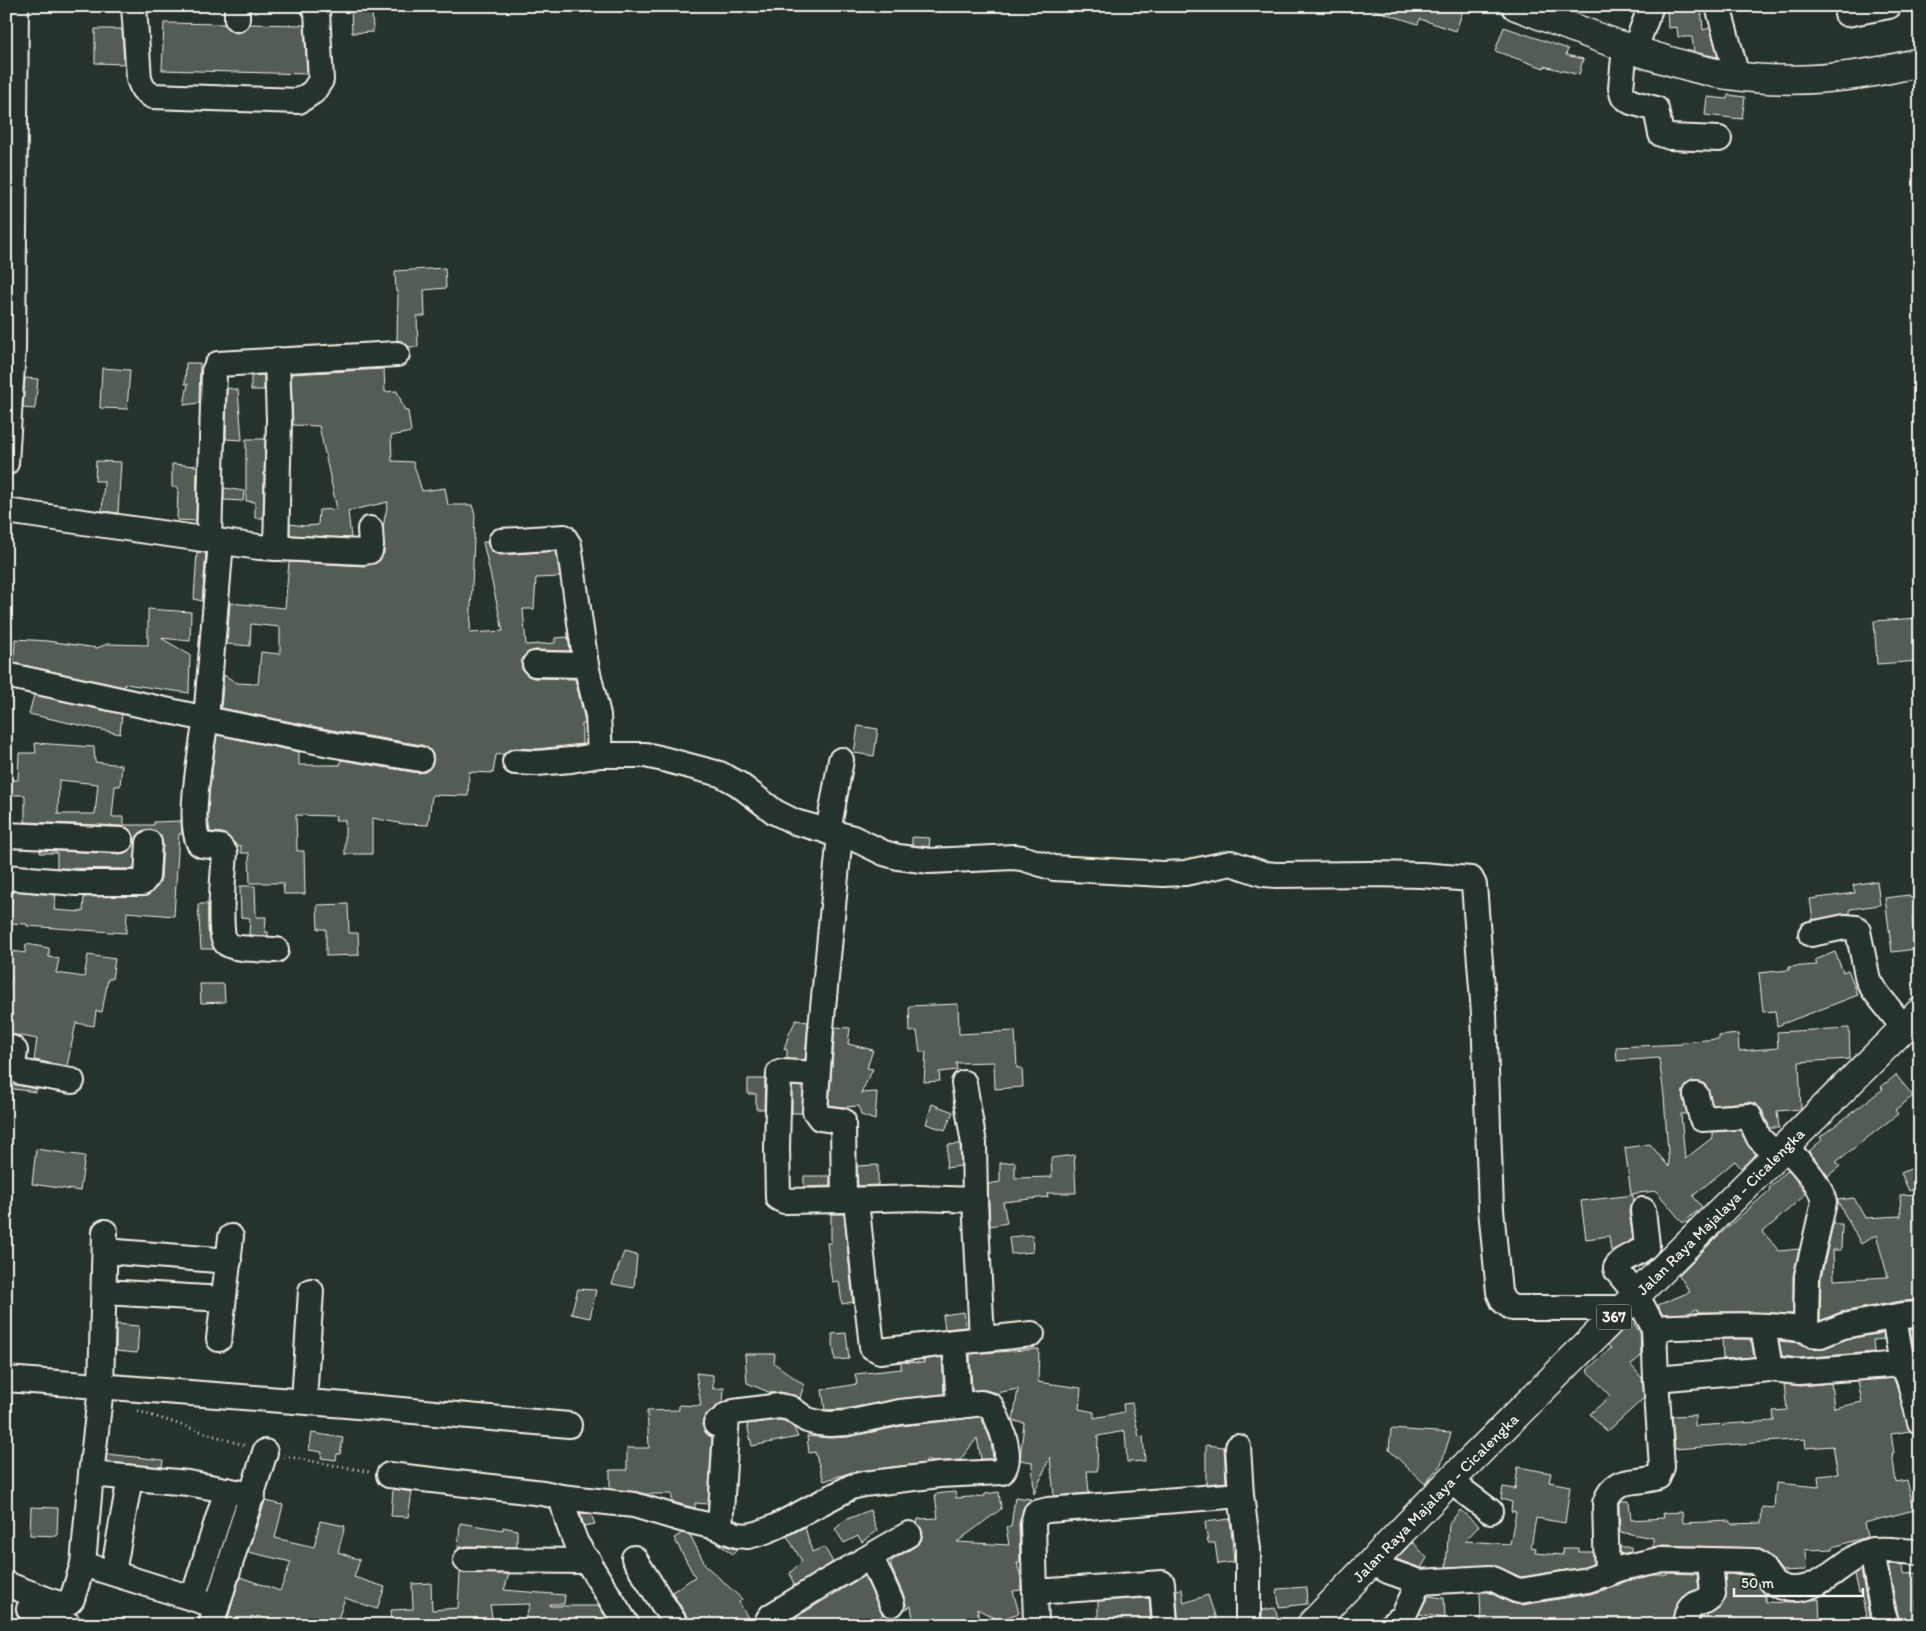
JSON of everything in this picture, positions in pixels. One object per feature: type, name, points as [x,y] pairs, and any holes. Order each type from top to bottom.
[{"type":"main road","points":[[1516,6],[1629,49],[1695,68],[1737,76],[1770,80],[1813,80],[1872,73],[1920,62]]},
{"type":"main road","name":"Jalan Raya Majalaya - Cicalengka","points":[[1311,1625],[1450,1481],[1912,1020]]},
{"type":"street","points":[[6,463],[13,349],[16,6]]},
{"type":"street","points":[[134,6],[139,79],[143,89],[152,96],[299,100],[313,92],[322,80],[317,12],[313,6]]},
{"type":"street","points":[[1651,6],[1629,49],[1621,88],[1623,96],[1631,102],[1656,109],[1662,134],[1670,137],[1719,139]]},
{"type":"street","points":[[1718,6],[1737,76]]},
{"type":"street","points":[[1847,14],[1889,6]]},
{"type":"street","points":[[276,950],[231,946],[225,942],[222,937],[221,913],[225,854],[220,847],[198,843],[194,823],[198,775],[206,719],[215,541],[215,367],[222,363],[397,354]]},
{"type":"street","points":[[276,548],[279,420],[277,360]]},
{"type":"street","points":[[6,511],[276,548],[370,551],[370,529]]},
{"type":"street","points":[[501,541],[564,537],[569,545],[586,665],[598,715],[600,755]]},
{"type":"street","points":[[534,664],[586,665]]},
{"type":"street","points":[[6,675],[206,719],[335,745],[420,759]]},
{"type":"street","points":[[515,762],[537,763],[600,755],[645,755],[714,772],[737,783],[775,812],[794,822],[853,838],[884,853],[910,860],[930,861],[1014,857],[1054,868],[1171,874],[1185,873],[1232,863],[1264,874],[1276,875],[1396,874],[1470,879],[1474,885],[1484,1004],[1491,1209],[1499,1292],[1503,1301],[1512,1308],[1629,1301]]},
{"type":"street","points":[[841,760],[834,833],[816,1115],[820,1118],[843,1121],[850,1201],[872,1347],[880,1351],[1032,1334]]},
{"type":"street","points":[[6,835],[121,840]]},
{"type":"street","points":[[6,877],[76,882],[142,883],[147,877],[149,843]]},
{"type":"street","points":[[1811,934],[1845,927],[1856,928],[1868,980],[1874,990],[1912,1020]]},
{"type":"street","points":[[6,1047],[15,1051],[13,1066],[20,1072],[72,1081]]},
{"type":"street","points":[[818,1074],[779,1073],[778,1198],[784,1201],[919,1198],[975,1200]]},
{"type":"street","points":[[964,1083],[974,1144],[982,1339]]},
{"type":"street","points":[[1696,1095],[1702,1118],[1747,1115],[1750,1117],[1759,1138],[1781,1150],[1815,1182],[1823,1196],[1824,1202],[1807,1276],[1806,1330]]},
{"type":"street","points":[[1607,1575],[1605,1503],[1608,1494],[1617,1484],[1658,1477],[1662,1467],[1654,1328],[1629,1301],[1616,1268],[1619,1263],[1643,1250],[1647,1245],[1643,1210]]},
{"type":"street","points":[[219,1339],[231,1237]]},
{"type":"street","points":[[6,1584],[59,1604],[66,1604],[72,1599],[83,1564],[101,1388],[105,1241],[229,1260]]},
{"type":"street","points":[[304,1402],[311,1291]]},
{"type":"street","points":[[104,1292],[223,1299]]},
{"type":"street","points":[[1654,1328],[1783,1326],[1821,1335],[1843,1326],[1920,1314]]},
{"type":"street","points":[[1894,1317],[1910,1374],[1920,1422]]},
{"type":"street","points":[[1763,1326],[1770,1369]]},
{"type":"street","points":[[956,1342],[959,1406]]},
{"type":"street","points":[[1656,1379],[1770,1369],[1799,1372],[1910,1374]]},
{"type":"street","points":[[6,1379],[569,1425]]},
{"type":"street","points":[[389,1475],[634,1505],[742,1535],[760,1533],[808,1511],[840,1492],[864,1484],[938,1475],[1002,1472],[1006,1462],[1004,1436],[991,1406],[981,1402],[900,1412],[847,1423],[830,1424],[808,1420],[790,1408],[779,1406],[744,1410],[722,1420],[720,1528]]},
{"type":"street","points":[[1238,1447],[1241,1495],[1248,1549],[1248,1625]]},
{"type":"street","points":[[83,1564],[193,1598],[214,1615],[265,1452]]},
{"type":"street","points":[[91,1474],[188,1483],[253,1495]]},
{"type":"street","points":[[113,1573],[130,1478]]},
{"type":"street","points":[[1450,1481],[1490,1511]]},
{"type":"street","points":[[193,1598],[227,1490]]},
{"type":"street","points":[[1036,1625],[1033,1524],[1036,1513],[1048,1510],[1241,1495]]},
{"type":"street","points":[[560,1496],[576,1543],[589,1561],[627,1625]]},
{"type":"street","points":[[768,1625],[768,1620],[771,1616],[909,1534]]},
{"type":"street","points":[[1371,1562],[1396,1575],[1419,1582],[1490,1578],[1520,1591],[1573,1584],[1607,1575],[1622,1568],[1663,1559],[1757,1561],[1771,1582],[1791,1589],[1801,1588],[1821,1581],[1859,1555],[1872,1550],[1920,1552]]},
{"type":"street","points":[[1872,1550],[1882,1609],[1887,1625]]},
{"type":"street","points":[[871,1557],[892,1604]]},
{"type":"street","points":[[634,1558],[676,1625]]},
{"type":"street","points":[[466,1560],[589,1561]]},
{"type":"street","points":[[1685,1625],[1689,1608],[1698,1602],[1709,1599],[1713,1594],[1710,1561]]},
{"type":"street","points":[[1405,1622],[1419,1582]]},
{"type":"street","points":[[1036,1592],[1162,1583],[1165,1625]]},
{"type":"street","points":[[6,1600],[69,1625]]},
{"type":"path","points":[[136,1410],[265,1452],[389,1475]]},
{"type":"building","points":[[351,6],[372,6],[373,32],[352,33]]},
{"type":"building","points":[[1371,6],[1452,6],[1463,10],[1456,31],[1420,19],[1418,24],[1371,9]]},
{"type":"building","points":[[1667,6],[1701,6],[1703,30],[1710,28],[1718,57],[1694,52],[1692,37],[1678,37],[1677,27],[1668,28]]},
{"type":"building","points":[[164,23],[224,24],[230,31],[237,33],[244,31],[249,24],[304,25],[307,74],[162,70]]},
{"type":"building","points":[[1504,27],[1568,49],[1566,55],[1583,59],[1579,75],[1544,66],[1544,68],[1495,51]]},
{"type":"building","points":[[95,29],[122,29],[124,64],[95,63]]},
{"type":"building","points":[[1728,95],[1745,97],[1742,119],[1705,115],[1707,97],[1727,99]]},
{"type":"building","points":[[445,268],[446,288],[424,290],[425,316],[417,316],[418,347],[409,347],[404,342],[397,340],[398,291],[396,292],[395,271]]},
{"type":"building","points":[[186,363],[200,363],[199,403],[184,405],[188,384],[185,384]]},
{"type":"building","points":[[102,368],[130,370],[127,409],[100,408]]},
{"type":"building","points":[[384,369],[385,392],[397,391],[405,411],[408,411],[411,432],[391,436],[392,461],[413,462],[422,491],[445,488],[448,505],[472,505],[475,515],[470,633],[503,631],[483,542],[487,542],[489,548],[494,553],[501,555],[556,551],[560,577],[536,578],[534,609],[523,609],[526,645],[555,643],[555,638],[568,637],[570,651],[535,650],[523,657],[521,664],[523,671],[528,676],[534,678],[575,679],[585,724],[582,724],[582,744],[537,749],[515,748],[504,754],[496,755],[493,773],[469,772],[468,796],[432,795],[428,825],[404,824],[372,818],[372,854],[345,854],[345,820],[335,820],[336,816],[296,815],[297,851],[304,851],[305,894],[284,894],[283,883],[250,883],[249,853],[241,853],[241,846],[236,846],[230,838],[222,833],[210,832],[208,818],[209,794],[217,735],[299,752],[299,765],[340,765],[341,760],[418,773],[425,772],[433,762],[433,754],[422,745],[337,731],[221,708],[224,675],[237,683],[258,684],[261,652],[280,654],[280,627],[251,624],[250,646],[227,644],[230,603],[285,608],[289,562],[365,566],[379,561],[384,553],[383,527],[388,502],[348,511],[351,538],[290,535],[290,524],[318,525],[319,510],[337,509],[319,426],[293,425],[291,374]]},
{"type":"building","points":[[264,375],[264,390],[251,390],[251,376]]},
{"type":"building","points":[[25,378],[38,379],[35,409],[23,408]]},
{"type":"building","points":[[227,388],[238,390],[242,440],[226,439]]},
{"type":"building","points":[[246,439],[265,439],[263,518],[255,518],[255,502],[246,501]]},
{"type":"building","points":[[96,461],[121,462],[118,513],[102,511],[104,481],[95,481]]},
{"type":"building","points":[[172,464],[197,466],[196,521],[177,520],[178,488],[172,487]]},
{"type":"building","points":[[224,488],[244,491],[243,501],[224,500]]},
{"type":"building","points":[[197,552],[206,553],[202,601],[194,599]]},
{"type":"building","points":[[148,609],[191,612],[190,641],[161,638],[190,655],[189,693],[125,684],[124,687],[14,663],[15,639],[47,641],[97,648],[107,644],[148,645]]},
{"type":"building","points":[[1919,618],[1920,661],[1877,664],[1874,621]]},
{"type":"building","points":[[34,695],[122,714],[120,734],[29,714]]},
{"type":"building","points":[[858,726],[878,729],[874,756],[854,753]]},
{"type":"building","points":[[35,743],[94,747],[95,762],[122,765],[120,786],[115,786],[112,817],[124,817],[124,825],[154,825],[154,822],[181,821],[182,834],[179,834],[174,916],[127,912],[126,933],[27,926],[27,924],[10,923],[13,891],[56,895],[54,910],[83,912],[84,897],[147,896],[158,886],[161,878],[163,844],[157,832],[150,829],[142,831],[137,836],[134,869],[57,868],[57,853],[40,853],[40,850],[121,854],[132,848],[135,840],[129,829],[122,826],[25,822],[25,795],[11,795],[12,780],[18,780],[19,753],[36,753]],"holes":[[[59,780],[98,784],[95,814],[58,814]]]},
{"type":"building","points":[[912,837],[930,838],[929,847],[912,845]]},
{"type":"building","points":[[1877,881],[1880,905],[1850,909],[1850,914],[1813,920],[1810,899],[1855,893],[1853,885]]},
{"type":"building","points":[[240,886],[255,886],[256,917],[266,917],[265,932],[268,932],[268,936],[249,935],[250,918],[241,917]]},
{"type":"building","points":[[1909,895],[1910,898],[1920,897],[1920,916],[1912,917],[1916,949],[1892,952],[1885,898]]},
{"type":"building","points":[[198,904],[208,904],[208,930],[214,949],[201,949]]},
{"type":"building","points":[[348,904],[349,933],[358,933],[359,955],[326,956],[326,929],[318,929],[317,905]]},
{"type":"building","points":[[26,944],[49,948],[49,957],[59,959],[56,973],[84,977],[88,955],[115,959],[112,979],[108,979],[102,1012],[96,1011],[94,1026],[76,1023],[67,1066],[34,1060],[37,1039],[6,1033],[6,1007],[12,976],[6,975],[6,950],[25,953]]},
{"type":"building","points":[[1835,952],[1843,972],[1848,970],[1858,995],[1777,1026],[1775,1011],[1763,1012],[1759,973],[1789,970],[1789,967],[1817,965],[1815,960]]},
{"type":"building","points":[[200,984],[224,984],[225,1002],[201,1003]]},
{"type":"building","points":[[958,1004],[959,1034],[1015,1031],[1017,1068],[1022,1068],[1023,1087],[995,1089],[994,1062],[956,1063],[957,1070],[939,1072],[940,1081],[924,1082],[926,1052],[920,1052],[917,1031],[910,1032],[909,1006]]},
{"type":"building","points":[[796,1020],[808,1022],[805,1060],[787,1059],[787,1050],[784,1049]]},
{"type":"building","points":[[835,1027],[850,1028],[848,1044],[873,1050],[867,1068],[873,1069],[861,1093],[877,1092],[875,1120],[861,1115],[859,1106],[829,1105]]},
{"type":"building","points":[[1849,1028],[1850,1059],[1799,1062],[1801,1109],[1777,1111],[1779,1128],[1770,1128],[1762,1110],[1756,1104],[1748,1102],[1713,1105],[1706,1085],[1700,1082],[1693,1082],[1686,1086],[1683,1091],[1683,1098],[1687,1114],[1681,1114],[1685,1159],[1713,1137],[1713,1132],[1740,1130],[1747,1144],[1756,1154],[1741,1168],[1735,1161],[1693,1196],[1702,1207],[1683,1223],[1656,1191],[1631,1194],[1625,1148],[1650,1144],[1669,1167],[1664,1096],[1659,1058],[1617,1061],[1616,1047],[1682,1044],[1682,1042],[1719,1039],[1719,1036],[1738,1034],[1739,1051],[1778,1048],[1777,1032]]},
{"type":"building","points":[[1896,1075],[1913,1096],[1895,1110],[1898,1114],[1836,1162],[1840,1166],[1828,1176],[1809,1151],[1822,1140],[1820,1137],[1883,1089],[1881,1087]]},
{"type":"building","points":[[6,1078],[17,1085],[36,1089],[36,1092],[6,1088]]},
{"type":"building","points":[[748,1079],[765,1079],[764,1109],[756,1109],[756,1094],[748,1094]]},
{"type":"building","points":[[792,1086],[803,1087],[802,1113],[792,1113]]},
{"type":"building","points":[[932,1104],[953,1112],[945,1130],[926,1124]]},
{"type":"building","points":[[960,1144],[961,1166],[946,1168],[948,1145]]},
{"type":"building","points":[[36,1149],[85,1156],[80,1191],[32,1184]]},
{"type":"building","points":[[1074,1155],[1076,1193],[1047,1193],[1048,1197],[1003,1202],[1007,1223],[990,1226],[988,1184],[1000,1182],[1000,1163],[1015,1162],[1015,1178],[1052,1177],[1051,1158]]},
{"type":"building","points":[[878,1165],[878,1185],[858,1186],[857,1166]]},
{"type":"building","points":[[1920,1165],[1920,1186],[1909,1191],[1901,1173]]},
{"type":"building","points":[[1788,1170],[1806,1194],[1763,1232],[1779,1251],[1799,1249],[1793,1276],[1793,1314],[1699,1312],[1697,1309],[1689,1313],[1662,1314],[1658,1305],[1690,1292],[1679,1275],[1719,1235],[1770,1190],[1769,1188]]},
{"type":"building","points":[[804,1176],[830,1176],[830,1186],[804,1187]]},
{"type":"building","points":[[1917,1194],[1920,1245],[1920,1300],[1901,1301],[1841,1312],[1820,1321],[1821,1278],[1833,1224],[1842,1224],[1841,1250],[1833,1250],[1834,1280],[1888,1277],[1876,1235],[1861,1244],[1837,1200],[1854,1198],[1865,1218],[1901,1216],[1900,1195]]},
{"type":"building","points":[[1633,1195],[1634,1200],[1630,1205],[1629,1212],[1633,1239],[1611,1251],[1609,1236],[1586,1239],[1581,1201]]},
{"type":"building","points":[[831,1214],[844,1214],[853,1302],[842,1304],[839,1281],[832,1282],[827,1243],[831,1243]]},
{"type":"building","points":[[1032,1235],[1033,1252],[1011,1254],[1009,1237]]},
{"type":"building","points":[[624,1252],[637,1255],[634,1288],[612,1284]]},
{"type":"building","points":[[578,1289],[596,1290],[590,1318],[571,1314]]},
{"type":"building","points":[[964,1312],[966,1327],[945,1329],[943,1315]]},
{"type":"building","points":[[1632,1321],[1640,1332],[1641,1356],[1631,1365],[1642,1378],[1644,1398],[1607,1432],[1590,1414],[1610,1396],[1587,1370],[1611,1348],[1608,1345]]},
{"type":"building","points":[[116,1324],[139,1326],[137,1353],[116,1351]]},
{"type":"building","points":[[1910,1328],[1920,1328],[1920,1365],[1915,1360]]},
{"type":"building","points":[[846,1333],[849,1359],[835,1360],[832,1334]]},
{"type":"building","points":[[1883,1333],[1884,1339],[1873,1340],[1874,1352],[1799,1358],[1782,1356],[1779,1341],[1800,1343],[1809,1348],[1820,1349],[1847,1339]]},
{"type":"building","points":[[1722,1339],[1751,1339],[1754,1357],[1723,1359]]},
{"type":"building","points":[[1039,1349],[1038,1382],[1081,1388],[1079,1409],[1094,1412],[1094,1418],[1124,1412],[1123,1404],[1132,1403],[1139,1437],[1143,1436],[1145,1461],[1127,1462],[1125,1431],[1098,1436],[1097,1471],[1087,1471],[1089,1493],[1054,1496],[1050,1457],[1034,1494],[1032,1462],[1020,1460],[1024,1423],[1013,1421],[1018,1389],[996,1393],[985,1390],[972,1390],[970,1354]]},
{"type":"building","points":[[745,1354],[775,1354],[774,1363],[804,1385],[800,1398],[781,1392],[771,1393],[747,1383]]},
{"type":"building","points":[[942,1357],[944,1394],[897,1399],[845,1409],[825,1410],[822,1390],[857,1384],[855,1374],[901,1369],[901,1362],[924,1363],[923,1360]]},
{"type":"building","points":[[696,1373],[713,1375],[713,1389],[724,1388],[723,1402],[708,1413],[702,1424],[705,1432],[712,1437],[708,1504],[695,1503],[695,1508],[672,1502],[672,1494],[644,1494],[610,1489],[610,1470],[627,1470],[627,1448],[649,1448],[647,1411],[679,1410],[679,1405],[701,1406]]},
{"type":"building","points":[[1894,1378],[1910,1431],[1891,1434],[1896,1482],[1907,1480],[1914,1510],[1864,1523],[1867,1537],[1833,1547],[1833,1549],[1805,1550],[1806,1570],[1782,1571],[1771,1557],[1758,1548],[1663,1545],[1653,1547],[1653,1538],[1620,1532],[1619,1506],[1621,1501],[1629,1501],[1631,1520],[1664,1518],[1663,1513],[1682,1512],[1683,1523],[1731,1521],[1731,1524],[1761,1523],[1762,1507],[1774,1508],[1776,1483],[1819,1487],[1818,1476],[1838,1474],[1833,1446],[1806,1448],[1805,1439],[1675,1449],[1672,1416],[1695,1415],[1695,1426],[1774,1421],[1773,1411],[1787,1410],[1784,1384],[1800,1386],[1831,1383],[1834,1408],[1862,1402],[1858,1381]]},
{"type":"building","points":[[981,1417],[991,1441],[993,1459],[981,1459],[977,1438],[960,1460],[933,1462],[926,1460],[926,1463],[852,1472],[824,1481],[815,1452],[809,1453],[807,1436],[848,1437],[902,1426]]},
{"type":"building","points":[[785,1421],[794,1428],[798,1437],[752,1446],[747,1424]]},
{"type":"building","points":[[1391,1429],[1451,1433],[1441,1464],[1425,1484],[1389,1450]]},
{"type":"building","points":[[312,1433],[343,1438],[340,1454],[337,1454],[336,1460],[321,1458],[322,1452],[309,1450]]},
{"type":"building","points":[[1206,1445],[1224,1447],[1226,1482],[1206,1484]]},
{"type":"building","points":[[107,1454],[163,1460],[162,1467],[106,1462]]},
{"type":"building","points":[[1518,1467],[1551,1473],[1549,1482],[1570,1486],[1565,1523],[1536,1518],[1531,1547],[1536,1548],[1535,1553],[1563,1555],[1562,1548],[1579,1548],[1579,1552],[1593,1552],[1593,1564],[1585,1567],[1521,1577],[1494,1565],[1446,1567],[1449,1524],[1460,1510],[1479,1526],[1465,1541],[1510,1544],[1516,1512],[1511,1511],[1512,1502],[1501,1499],[1503,1487],[1515,1489]]},
{"type":"building","points":[[393,1489],[412,1492],[408,1517],[391,1516]]},
{"type":"building","points":[[955,1492],[956,1498],[985,1496],[985,1494],[999,1492],[1001,1509],[957,1542],[1009,1545],[1006,1527],[1011,1527],[1015,1497],[1031,1499],[1023,1509],[1019,1524],[1020,1563],[1017,1563],[1021,1577],[1021,1590],[1013,1591],[1019,1613],[999,1620],[977,1609],[979,1617],[933,1625],[914,1625],[911,1606],[904,1610],[906,1605],[905,1599],[891,1567],[891,1561],[921,1541],[923,1533],[917,1524],[918,1519],[938,1518],[935,1494]]},
{"type":"building","points":[[265,1501],[283,1505],[275,1538],[314,1547],[320,1521],[345,1526],[338,1552],[360,1560],[354,1577],[385,1587],[377,1609],[345,1598],[336,1625],[283,1625],[257,1616],[256,1618],[251,1616],[251,1625],[226,1625],[240,1577],[280,1591],[291,1562],[248,1552]]},
{"type":"building","points":[[31,1507],[58,1508],[57,1536],[30,1535]]},
{"type":"building","points":[[870,1510],[877,1531],[862,1542],[858,1536],[844,1543],[835,1529],[845,1520]]},
{"type":"building","points":[[580,1513],[591,1514],[595,1524],[584,1526]]},
{"type":"building","points":[[1230,1519],[1234,1562],[1218,1564],[1215,1543],[1208,1543],[1205,1522]]},
{"type":"building","points":[[460,1523],[503,1530],[503,1527],[517,1530],[517,1547],[466,1546],[458,1548]]},
{"type":"building","points":[[805,1527],[812,1552],[824,1547],[833,1562],[794,1586],[790,1573],[802,1561],[787,1536]]},
{"type":"building","points":[[682,1533],[690,1535],[706,1566],[742,1599],[739,1602],[752,1625],[690,1625],[688,1618],[672,1592],[695,1577],[674,1538]]},
{"type":"building","points":[[1413,1542],[1427,1558],[1421,1568],[1396,1559]]},
{"type":"building","points":[[717,1543],[732,1548],[737,1549],[733,1554]]},
{"type":"building","points":[[1620,1547],[1631,1547],[1631,1552],[1620,1554]]},
{"type":"building","points":[[1888,1564],[1903,1565],[1904,1574],[1920,1573],[1920,1600],[1916,1601],[1919,1625],[1900,1625]]},
{"type":"building","points":[[1861,1570],[1868,1611],[1873,1625],[1868,1625],[1861,1593],[1859,1593],[1855,1574]]},
{"type":"building","points":[[460,1573],[509,1574],[504,1590],[565,1595],[564,1604],[550,1604],[550,1606],[599,1606],[611,1625],[523,1625],[530,1604],[490,1605],[493,1623],[392,1625],[391,1610],[413,1609],[412,1584],[431,1583],[432,1610],[458,1608]]},
{"type":"building","points":[[1667,1573],[1697,1574],[1699,1589],[1686,1594],[1679,1601],[1674,1610],[1672,1625],[1569,1625],[1568,1620],[1517,1625],[1517,1620],[1481,1622],[1480,1592],[1488,1592],[1511,1603],[1522,1605],[1590,1594],[1614,1587],[1626,1581],[1653,1575],[1667,1575]]},
{"type":"building","points":[[1725,1574],[1750,1575],[1765,1593],[1765,1602],[1792,1603],[1819,1599],[1820,1625],[1699,1625],[1701,1617],[1716,1610],[1726,1599]]},
{"type":"building","points":[[864,1576],[883,1615],[870,1625],[783,1625]]},
{"type":"building","points":[[1306,1587],[1307,1604],[1279,1607],[1277,1589]]},
{"type":"building","points":[[1182,1589],[1184,1603],[1208,1595],[1218,1625],[1179,1625],[1176,1590]]},
{"type":"building","points":[[1428,1596],[1444,1598],[1445,1618],[1419,1614]]},
{"type":"building","points":[[1149,1598],[1151,1625],[1098,1625],[1098,1601]]},
{"type":"building","points":[[1275,1608],[1280,1625],[1262,1625],[1262,1610]]}]
